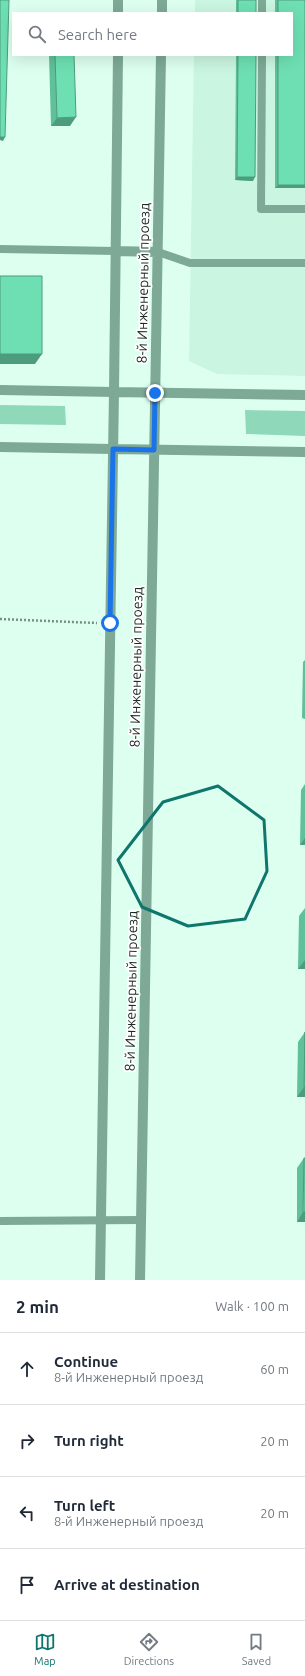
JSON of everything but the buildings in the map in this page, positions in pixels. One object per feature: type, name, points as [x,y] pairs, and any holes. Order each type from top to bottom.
[{"type":"street","points":[[118,0],[118,12]]},
{"type":"street","points":[[162,0],[162,12]]},
{"type":"street","name":"8-й Инженерный проезд","points":[[100,1280],[118,56]]},
{"type":"street","name":"8-й Инженерный проезд","points":[[140,1280],[161,56]]},
{"type":"street","points":[[116,251],[158,252]]},
{"type":"street","points":[[0,390],[305,395]]},
{"type":"street","points":[[0,447],[305,452]]},
{"type":"lane","points":[[262,0],[262,12]]},
{"type":"lane","points":[[262,56],[261,209],[305,209]]},
{"type":"lane","points":[[0,249],[116,251]]},
{"type":"lane","points":[[158,252],[190,263],[305,263]]},
{"type":"lane","points":[[0,1220],[141,1220]]},
{"type":"path","points":[[0,619],[110,623]]},
{"type":"highlighted area","points":[[218,786],[264,820],[267,871],[245,919],[188,926],[142,907],[118,860],[163,802]]},
{"type":"shaded area","points":[[195,0],[305,0],[305,376],[217,374],[189,361],[194,56],[293,56],[293,12],[195,12]]},
{"type":"shaded area","points":[[0,405],[65,406],[66,425],[0,424]]},
{"type":"shaded area","points":[[245,410],[305,411],[305,436],[246,434]]},
{"type":"route","points":[[110,623],[113,449],[154,450],[155,393]]}]
